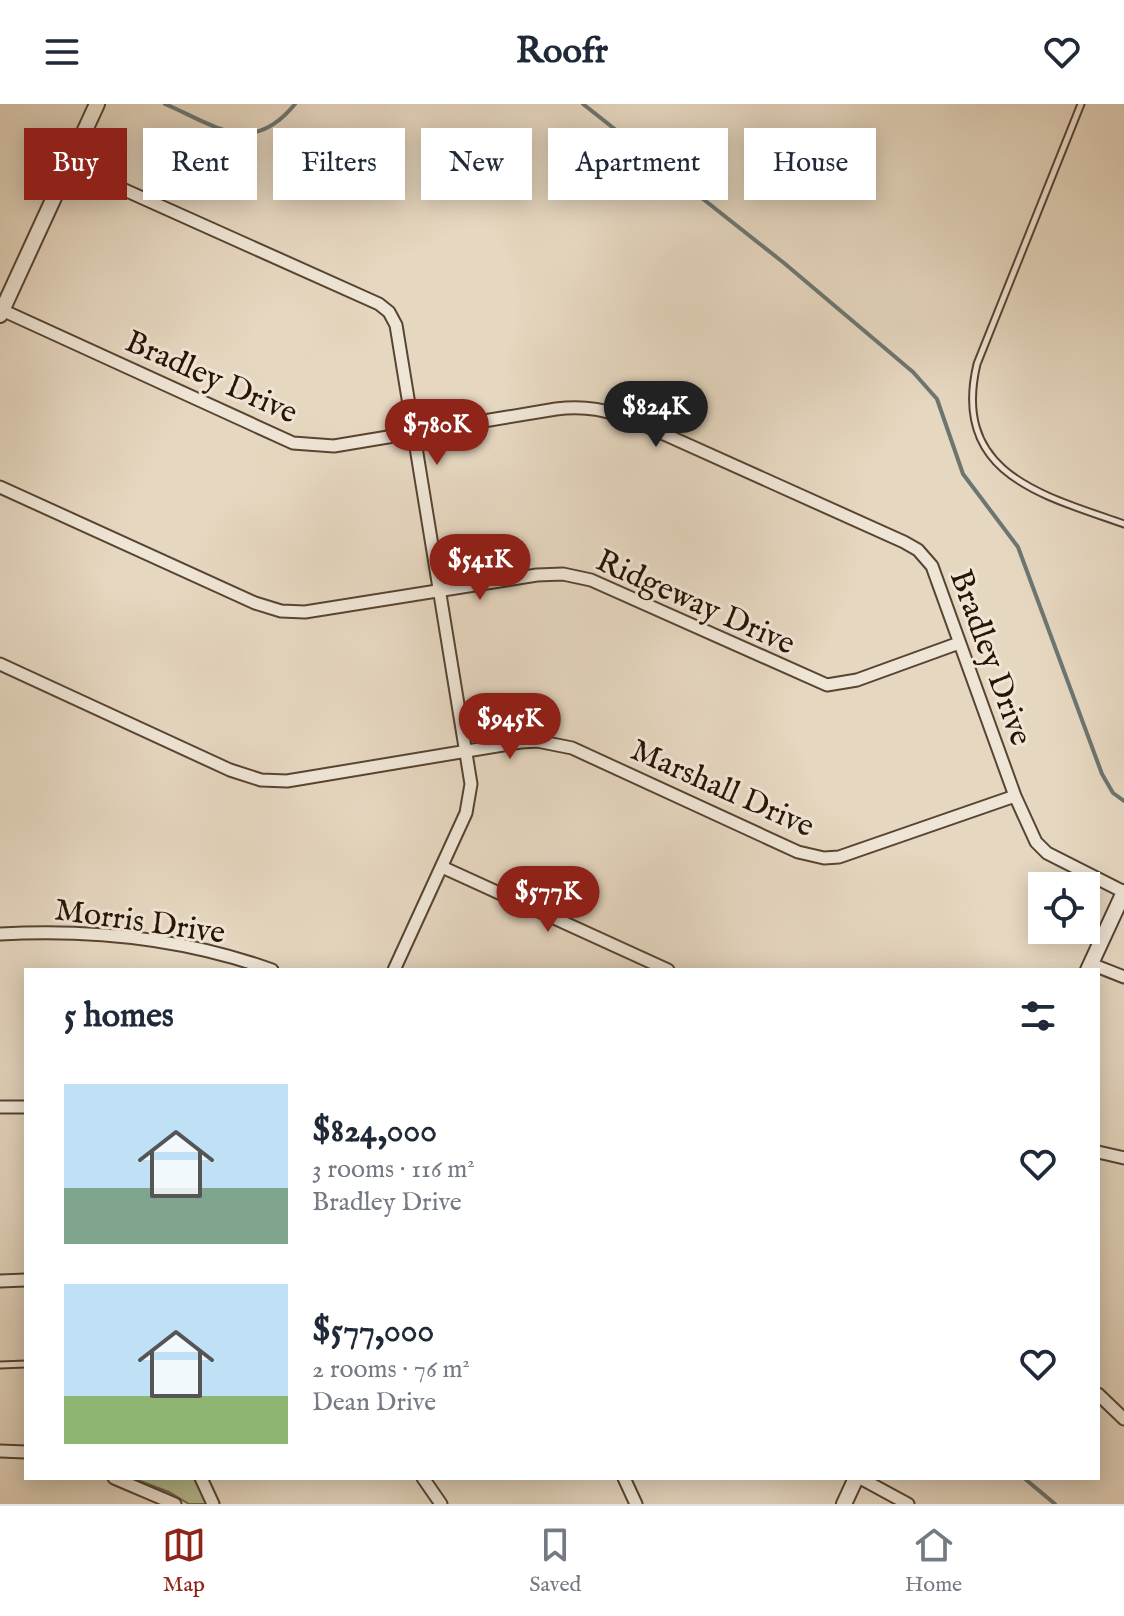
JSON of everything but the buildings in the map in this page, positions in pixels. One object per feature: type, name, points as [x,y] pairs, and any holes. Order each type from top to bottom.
[{"type":"street","points":[[86,128],[97,104]]},
{"type":"street","points":[[127,191],[384,308],[396,325],[471,775],[466,813],[395,968]]},
{"type":"street","points":[[1,312],[53,200]]},
{"type":"street","name":"Bradley Drive","points":[[1,312],[293,443],[334,446],[576,406],[596,407],[918,550],[932,566],[1027,825],[1042,849],[1124,892]]},
{"type":"street","name":"Ridgeway Drive","points":[[0,487],[269,608],[305,612],[537,575],[577,576],[827,685],[871,676],[959,643]]},
{"type":"street","name":"Marshall Drive","points":[[0,664],[230,770],[261,780],[287,781],[537,741],[572,748],[798,852],[824,858],[859,851],[1015,796]]},
{"type":"street","points":[[442,867],[664,968]]},
{"type":"street","points":[[1089,967],[1124,892]]},
{"type":"street","name":"Morris Drive","points":[[0,934],[68,933],[155,942],[210,952],[265,968]]},
{"type":"street","points":[[1100,970],[1124,977]]},
{"type":"street","points":[[0,1107],[24,1107]]},
{"type":"street","points":[[1100,1152],[1124,1158]]},
{"type":"street","points":[[0,1281],[24,1280]]},
{"type":"street","points":[[1100,1396],[1124,1419]]},
{"type":"street","points":[[0,1451],[24,1452]]},
{"type":"street","points":[[119,1480],[175,1504]]},
{"type":"street","points":[[202,1480],[213,1504]]},
{"type":"street","points":[[424,1480],[441,1504]]},
{"type":"street","points":[[625,1480],[636,1504]]},
{"type":"street","points":[[844,1504],[857,1480]]},
{"type":"street","points":[[862,1480],[908,1504]]},
{"type":"lane","points":[[1081,104],[977,364],[973,418],[976,431],[990,456],[1014,479],[1065,503],[1124,524]]},
{"type":"lane","points":[[0,1365],[24,1364]]},
{"type":"green space","points":[[137,1480],[197,1480],[208,1504],[189,1504],[169,1492]]},
{"type":"waterway","points":[[165,104],[217,128],[248,133],[264,129],[279,120],[295,104]]},
{"type":"waterway","points":[[583,104],[784,263],[913,372],[937,399],[963,474],[1018,547],[1102,774],[1113,793],[1124,801]]},
{"type":"waterway","points":[[1026,1480],[1055,1504]]}]
